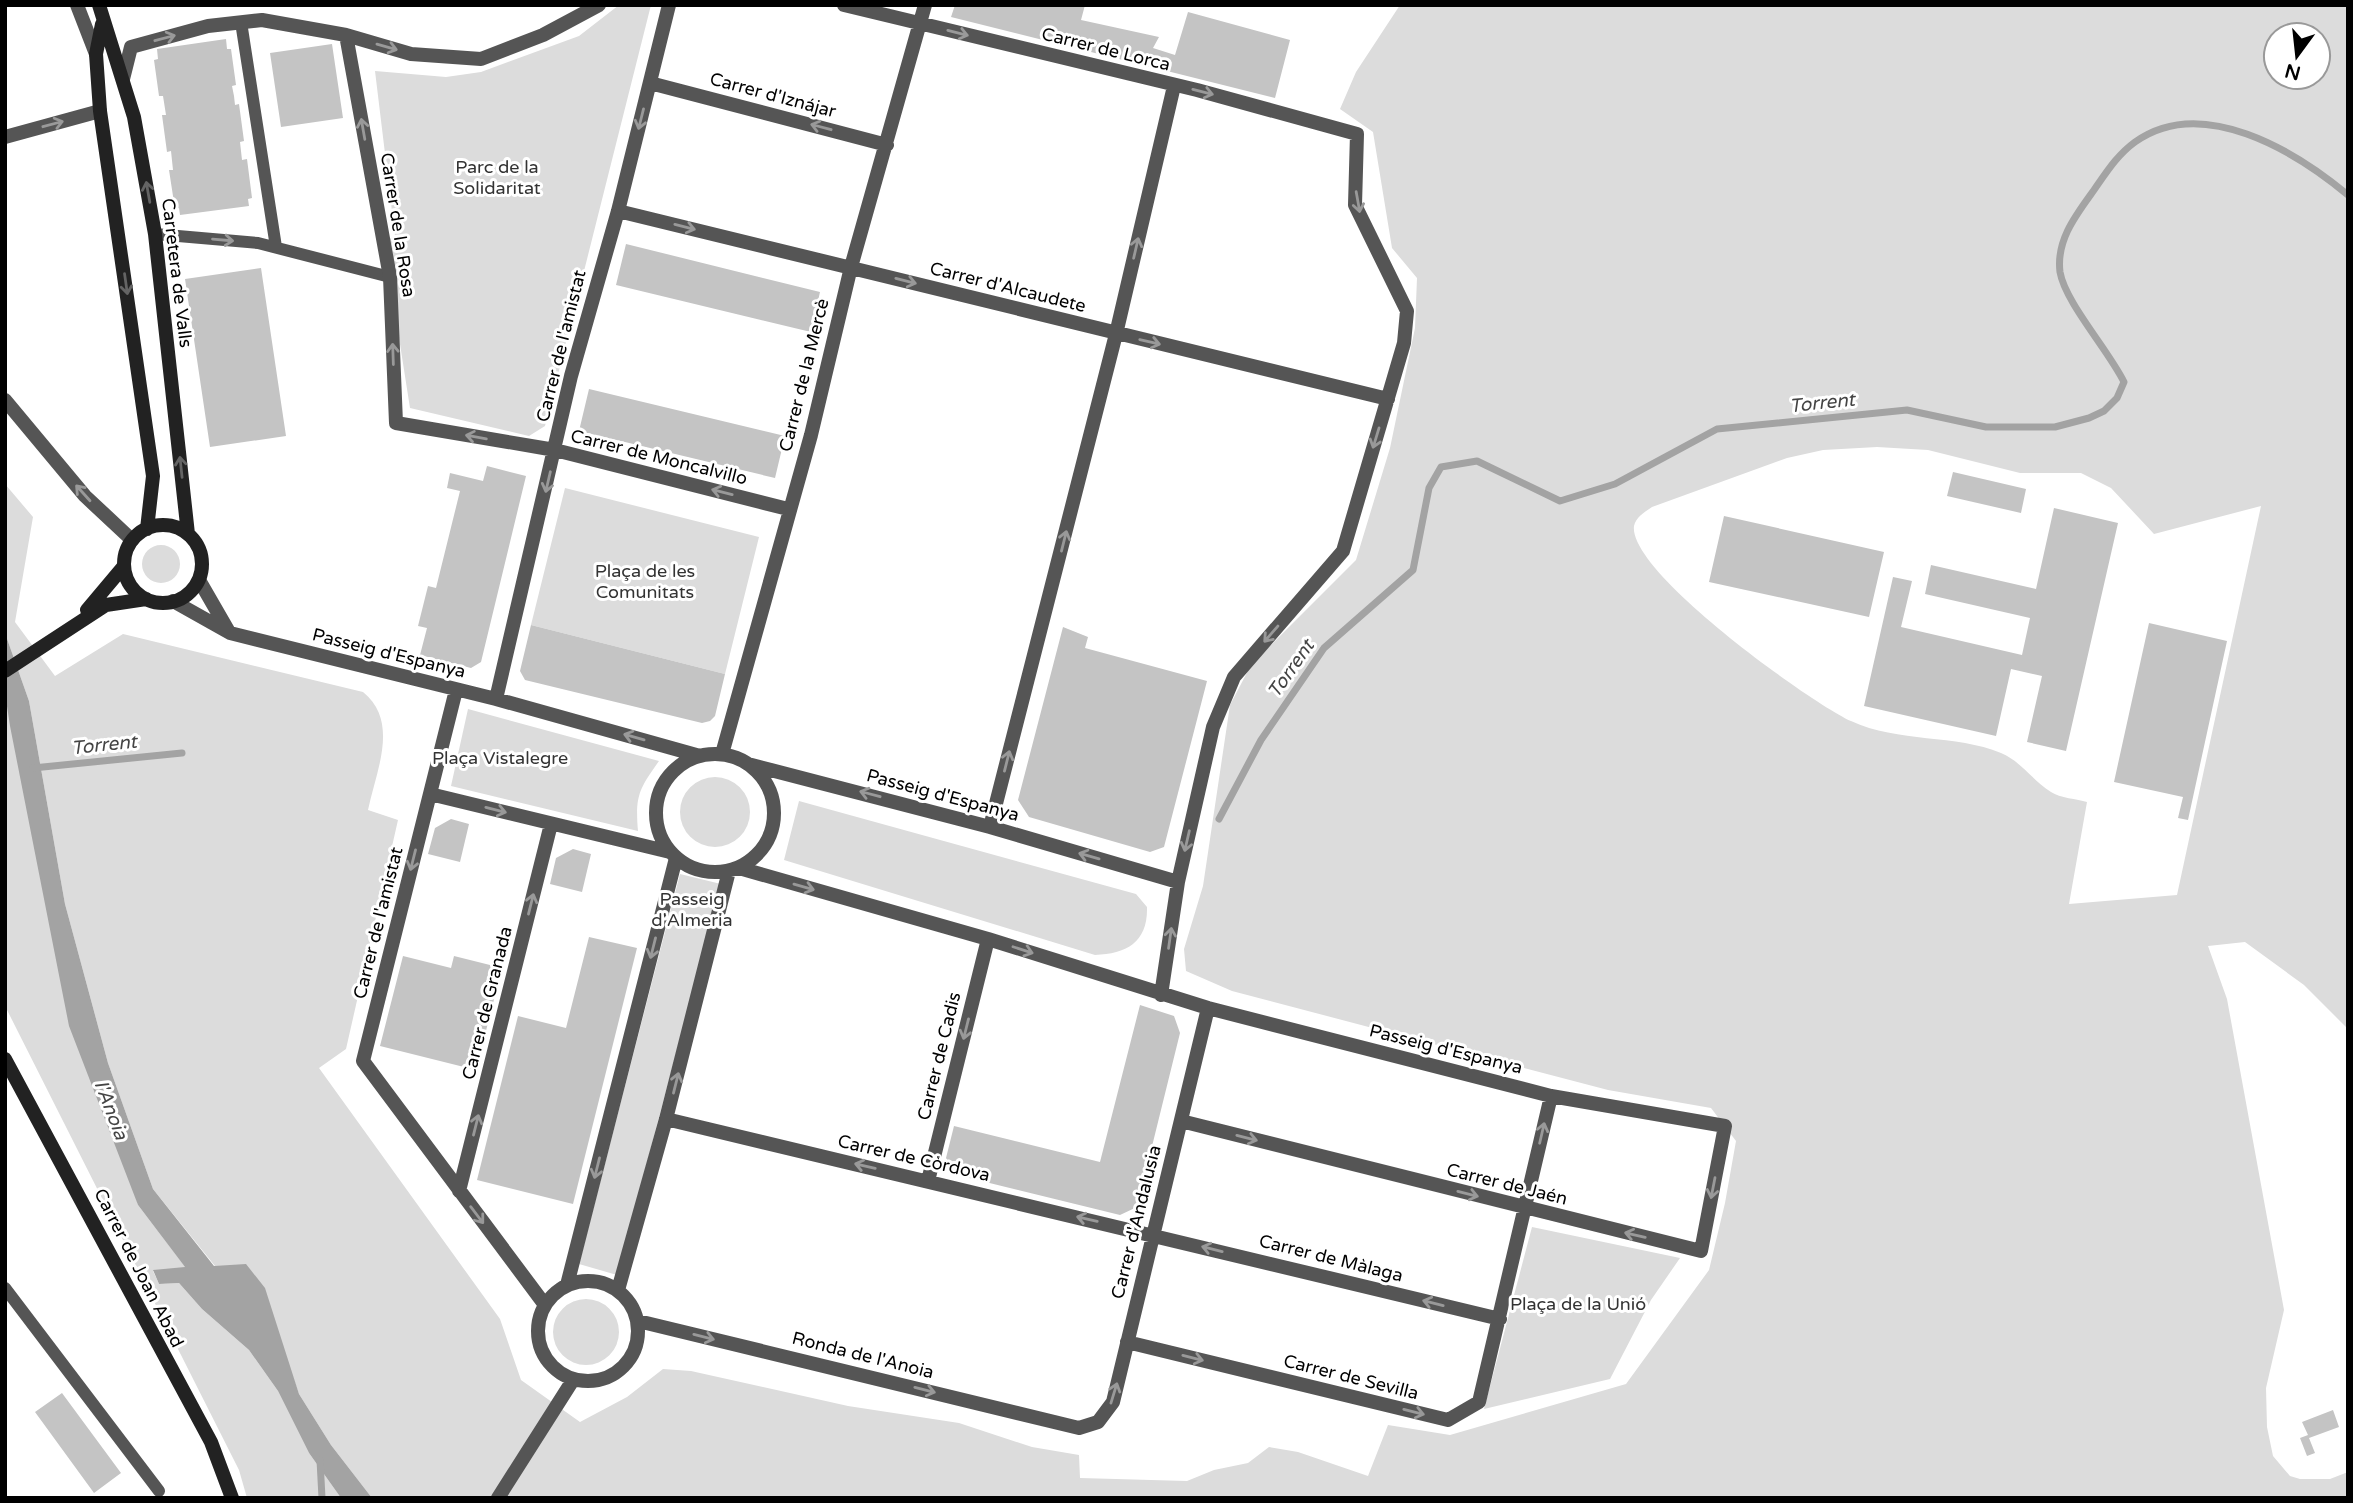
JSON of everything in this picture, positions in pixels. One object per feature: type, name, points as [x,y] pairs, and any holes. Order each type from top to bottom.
[{"type":"street","points":[[77,5],[96,54]]},
{"type":"street","name":"Carretera de Valls","points":[[99,5],[102,23],[134,117],[155,234],[188,534]]},
{"type":"street","points":[[123,79],[131,47],[208,26],[262,20],[346,35],[411,54],[481,59],[543,35],[599,5]]},
{"type":"street","name":"Carrer de l'amistat","points":[[496,699],[571,376],[618,211],[669,5]]},
{"type":"street","name":"Carrer de Lorca","points":[[844,5],[1197,90],[1357,134],[1355,205],[1407,311],[1404,343],[1388,399]]},
{"type":"street","name":"Carrer de la Mercè","points":[[722,754],[748,669],[788,509],[811,435],[851,267],[925,5]]},
{"type":"street","name":"Carretera de Valls","points":[[102,23],[96,54],[100,111],[153,475],[147,528]]},
{"type":"street","name":"Carrer de la Rosa","points":[[346,35],[390,277],[396,423]]},
{"type":"street","name":"Carrer d'Iznájar","points":[[650,83],[887,145]]},
{"type":"street","points":[[990,827],[1116,334],[1174,86]]},
{"type":"street","points":[[5,136],[100,111]]},
{"type":"street","name":"Carrer d'Alcaudete","points":[[618,211],[1388,399]]},
{"type":"street","points":[[1161,995],[1178,881],[1213,727],[1234,677],[1343,551],[1388,399]]},
{"type":"street","points":[[5,400],[85,496],[132,540]]},
{"type":"street","name":"Carrer de Moncalvillo","points":[[396,423],[555,450],[788,509]]},
{"type":"street","points":[[169,526],[188,534],[201,555],[199,580],[189,594],[173,601],[159,603],[146,599],[133,589],[124,566],[126,552],[132,540],[147,528],[169,526]]},
{"type":"street","points":[[72,625],[124,566]]},
{"type":"street","points":[[199,580],[230,633]]},
{"type":"street","points":[[5,671],[106,605],[146,599]]},
{"type":"street","name":"Passeig d'Espanya","points":[[173,601],[230,633],[496,699],[700,756]]},
{"type":"street","points":[[430,794],[456,690]]},
{"type":"street","name":"Passeig d'Espanya","points":[[673,855],[660,835],[656,816],[658,796],[667,778],[682,764],[700,756],[722,754],[748,764],[990,827],[1178,881]]},
{"type":"street","name":"Passeig d'Espanya","points":[[430,794],[673,855],[692,868],[710,872],[734,869],[754,858],[766,844],[773,827],[775,810],[771,792],[762,776],[748,764]]},
{"type":"street","name":"Carrer de l'amistat","points":[[430,794],[363,1061],[459,1191]]},
{"type":"street","name":"Carrer de Granada","points":[[459,1191],[551,824]]},
{"type":"street","points":[[567,1285],[673,855]]},
{"type":"street","points":[[618,1290],[734,869]]},
{"type":"street","name":"Passeig d'Espanya","points":[[734,869],[988,939],[1208,1008],[1551,1096],[1726,1126]]},
{"type":"street","name":"Carrer de Cadis","points":[[928,1181],[988,939]]},
{"type":"street","name":"Carrer d'Andalusia","points":[[1079,1428],[1098,1422],[1113,1402],[1208,1008]]},
{"type":"street","name":"Carrer de Joan Abad","points":[[5,1059],[211,1441],[232,1498]]},
{"type":"street","name":"Carrer de Sevilla","points":[[1127,1342],[1448,1420],[1479,1402],[1551,1096]]},
{"type":"street","name":"Carrer de Còrdova","points":[[666,1119],[1153,1235]]},
{"type":"street","name":"Carrer de Jaén","points":[[1181,1121],[1701,1251],[1726,1126]]},
{"type":"street","points":[[459,1191],[545,1305]]},
{"type":"street","name":"Carrer de Màlaga","points":[[1153,1235],[1500,1319]]},
{"type":"street","points":[[593,1281],[618,1290],[634,1309],[638,1321],[639,1337],[634,1354],[623,1368],[600,1380],[573,1380],[560,1373],[541,1349],[539,1320],[545,1305],[567,1285],[593,1281]]},
{"type":"street","name":"Ronda de l'Anoia","points":[[638,1321],[1079,1428]]},
{"type":"street","points":[[498,1498],[573,1380]]},
{"type":"lane","points":[[241,22],[276,247]]},
{"type":"lane","points":[[155,234],[276,247],[390,277]]},
{"type":"lane","points":[[5,1289],[159,1491]]},
{"type":"green space","name":"Parc de la Solidaritat","points":[[619,5],[651,5],[545,426],[529,436],[410,408],[384,242],[395,236],[375,71],[446,77],[481,72],[579,36]]},
{"type":"green space","points":[[1400,5],[2348,5],[2348,1029],[2304,985],[2245,942],[2208,946],[2227,999],[2284,1310],[2266,1388],[2267,1427],[2273,1456],[2290,1476],[2300,1479],[2330,1479],[2348,1472],[2348,1498],[372,1498],[331,1445],[299,1394],[276,1330],[215,1266],[153,1189],[108,1063],[65,904],[29,701],[5,633],[5,484],[33,517],[15,622],[55,676],[123,634],[363,692],[374,704],[381,718],[383,732],[380,763],[368,810],[398,820],[346,1049],[319,1068],[500,1319],[521,1380],[580,1422],[627,1397],[663,1369],[691,1371],[848,1406],[959,1423],[1032,1447],[1079,1455],[1080,1478],[1187,1481],[1214,1470],[1248,1463],[1269,1447],[1298,1452],[1368,1476],[1388,1425],[1450,1435],[1626,1384],[1709,1270],[1736,1141],[1711,1108],[1608,1090],[1232,991],[1186,971],[1184,949],[1203,886],[1230,705],[1251,665],[1356,560],[1390,448],[1415,328],[1417,278],[1392,248],[1373,132],[1340,109],[1356,72]],"holes":[[[1877,447],[1928,450],[2020,473],[2081,473],[2111,488],[2154,534],[2261,506],[2177,895],[2069,904],[2087,802],[2051,792],[2015,761],[1984,747],[1888,733],[1851,721],[1799,689],[1725,634],[1689,603],[1640,547],[1634,526],[1639,517],[1652,507],[1787,458],[1823,450]]]},
{"type":"green space","name":"Plaça de les Comunitats","points":[[565,488],[759,537],[725,674],[531,625]]},
{"type":"green space","points":[[161,545],[174,551],[180,564],[174,577],[161,583],[148,577],[142,564],[148,551]]},
{"type":"green space","points":[[5,693],[138,1205],[186,1268],[153,1271],[159,1284],[179,1283],[202,1309],[249,1350],[278,1391],[309,1453],[341,1498],[247,1498],[239,1470],[5,1006]]},
{"type":"green space","name":"Plaça Vistalegre","points":[[468,709],[659,761],[640,793],[637,809],[638,831],[451,786]]},
{"type":"green space","points":[[715,777],[740,787],[750,812],[740,837],[715,847],[690,837],[680,812],[690,787]]},
{"type":"green space","points":[[799,801],[1136,894],[1147,907],[1144,929],[1126,949],[1095,955],[784,860]]},
{"type":"green space","name":"Passeig d'Almeria","points":[[680,874],[721,884],[617,1275],[579,1264]]},
{"type":"green space","name":"Plaça de la Unió","points":[[1532,1227],[1680,1258],[1651,1300],[1610,1379],[1484,1409]]},
{"type":"green space","points":[[579,1299],[593,1299],[605,1304],[614,1313],[619,1332],[617,1345],[610,1356],[593,1365],[579,1365],[567,1360],[558,1351],[553,1339],[553,1325],[558,1313],[567,1304]]},
{"type":"water","name":"l'Anoia","points":[[5,633],[29,701],[65,904],[108,1063],[153,1189],[214,1266],[246,1264],[265,1288],[299,1394],[331,1445],[372,1498],[341,1498],[309,1453],[278,1391],[249,1350],[202,1309],[179,1283],[159,1284],[153,1270],[185,1267],[138,1205],[69,1026],[10,726],[5,693]]},
{"type":"building","points":[[955,5],[1085,5],[1081,20],[1159,37],[1153,48],[1175,55],[1188,12],[1290,40],[1275,98],[951,17]]},
{"type":"building","points":[[226,39],[227,49],[231,49],[236,85],[232,86],[235,105],[239,104],[244,141],[240,142],[242,160],[247,159],[252,198],[248,199],[249,206],[180,215],[179,208],[175,209],[169,170],[173,170],[171,151],[167,152],[162,115],[166,115],[163,96],[159,96],[154,60],[158,59],[157,49]]},
{"type":"building","points":[[332,44],[343,118],[281,127],[270,53]]},
{"type":"building","points":[[626,244],[820,292],[811,332],[616,285]]},
{"type":"building","points":[[261,268],[286,436],[210,447],[185,279]]},
{"type":"building","points":[[589,389],[785,436],[775,478],[579,431]]},
{"type":"building","points":[[487,466],[526,476],[481,662],[471,668],[420,655],[427,628],[418,626],[428,586],[436,588],[460,491],[447,488],[450,473],[483,481]]},
{"type":"building","points":[[1953,472],[2026,489],[2021,513],[1947,496]]},
{"type":"building","points":[[2054,508],[2118,523],[2066,751],[2027,742],[2042,676],[2011,669],[1996,736],[1864,706],[1893,577],[1912,581],[1901,627],[2022,655],[2030,618],[1925,594],[1931,565],[2036,589]]},
{"type":"building","points":[[1724,516],[1884,552],[1869,617],[1709,582]]},
{"type":"building","points":[[2149,623],[2227,641],[2188,820],[2178,818],[2183,797],[2114,782]]},
{"type":"building","points":[[531,625],[725,674],[715,716],[702,723],[525,680],[520,671]]},
{"type":"building","points":[[1063,627],[1088,637],[1085,648],[1207,681],[1164,847],[1150,852],[1029,817],[1018,800]]},
{"type":"building","points":[[451,819],[469,824],[460,862],[428,854],[435,828]]},
{"type":"building","points":[[573,849],[591,854],[582,892],[550,884],[556,858]]},
{"type":"building","points":[[589,937],[637,948],[573,1204],[477,1180],[518,1016],[566,1028]]},
{"type":"building","points":[[403,956],[451,968],[454,956],[502,968],[476,1070],[380,1046]]},
{"type":"building","points":[[1140,1005],[1174,1016],[1180,1033],[1137,1207],[1120,1215],[957,1175],[946,1158],[954,1126],[1100,1162]]},
{"type":"building","points":[[62,1393],[121,1473],[94,1493],[35,1412]]},
{"type":"building","points":[[2333,1410],[2339,1427],[2309,1438],[2315,1453],[2307,1456],[2300,1438],[2308,1435],[2302,1422]]},
{"type":"waterway","name":"Torrent","points":[[1219,819],[1261,740],[1324,648],[1413,570],[1429,488],[1441,467],[1477,461],[1560,501],[1615,484],[1717,429],[1907,410],[1986,427],[2055,427],[2089,418],[2104,411],[2117,398],[2124,382],[2070,297],[2060,272],[2061,249],[2069,228],[2081,209],[2112,164],[2129,147],[2161,129],[2189,124],[2218,126],[2275,146],[2302,161],[2348,195]]},
{"type":"waterway","name":"Torrent","points":[[33,768],[182,753]]},
{"type":"waterway","points":[[320,1460],[322,1498]]}]
